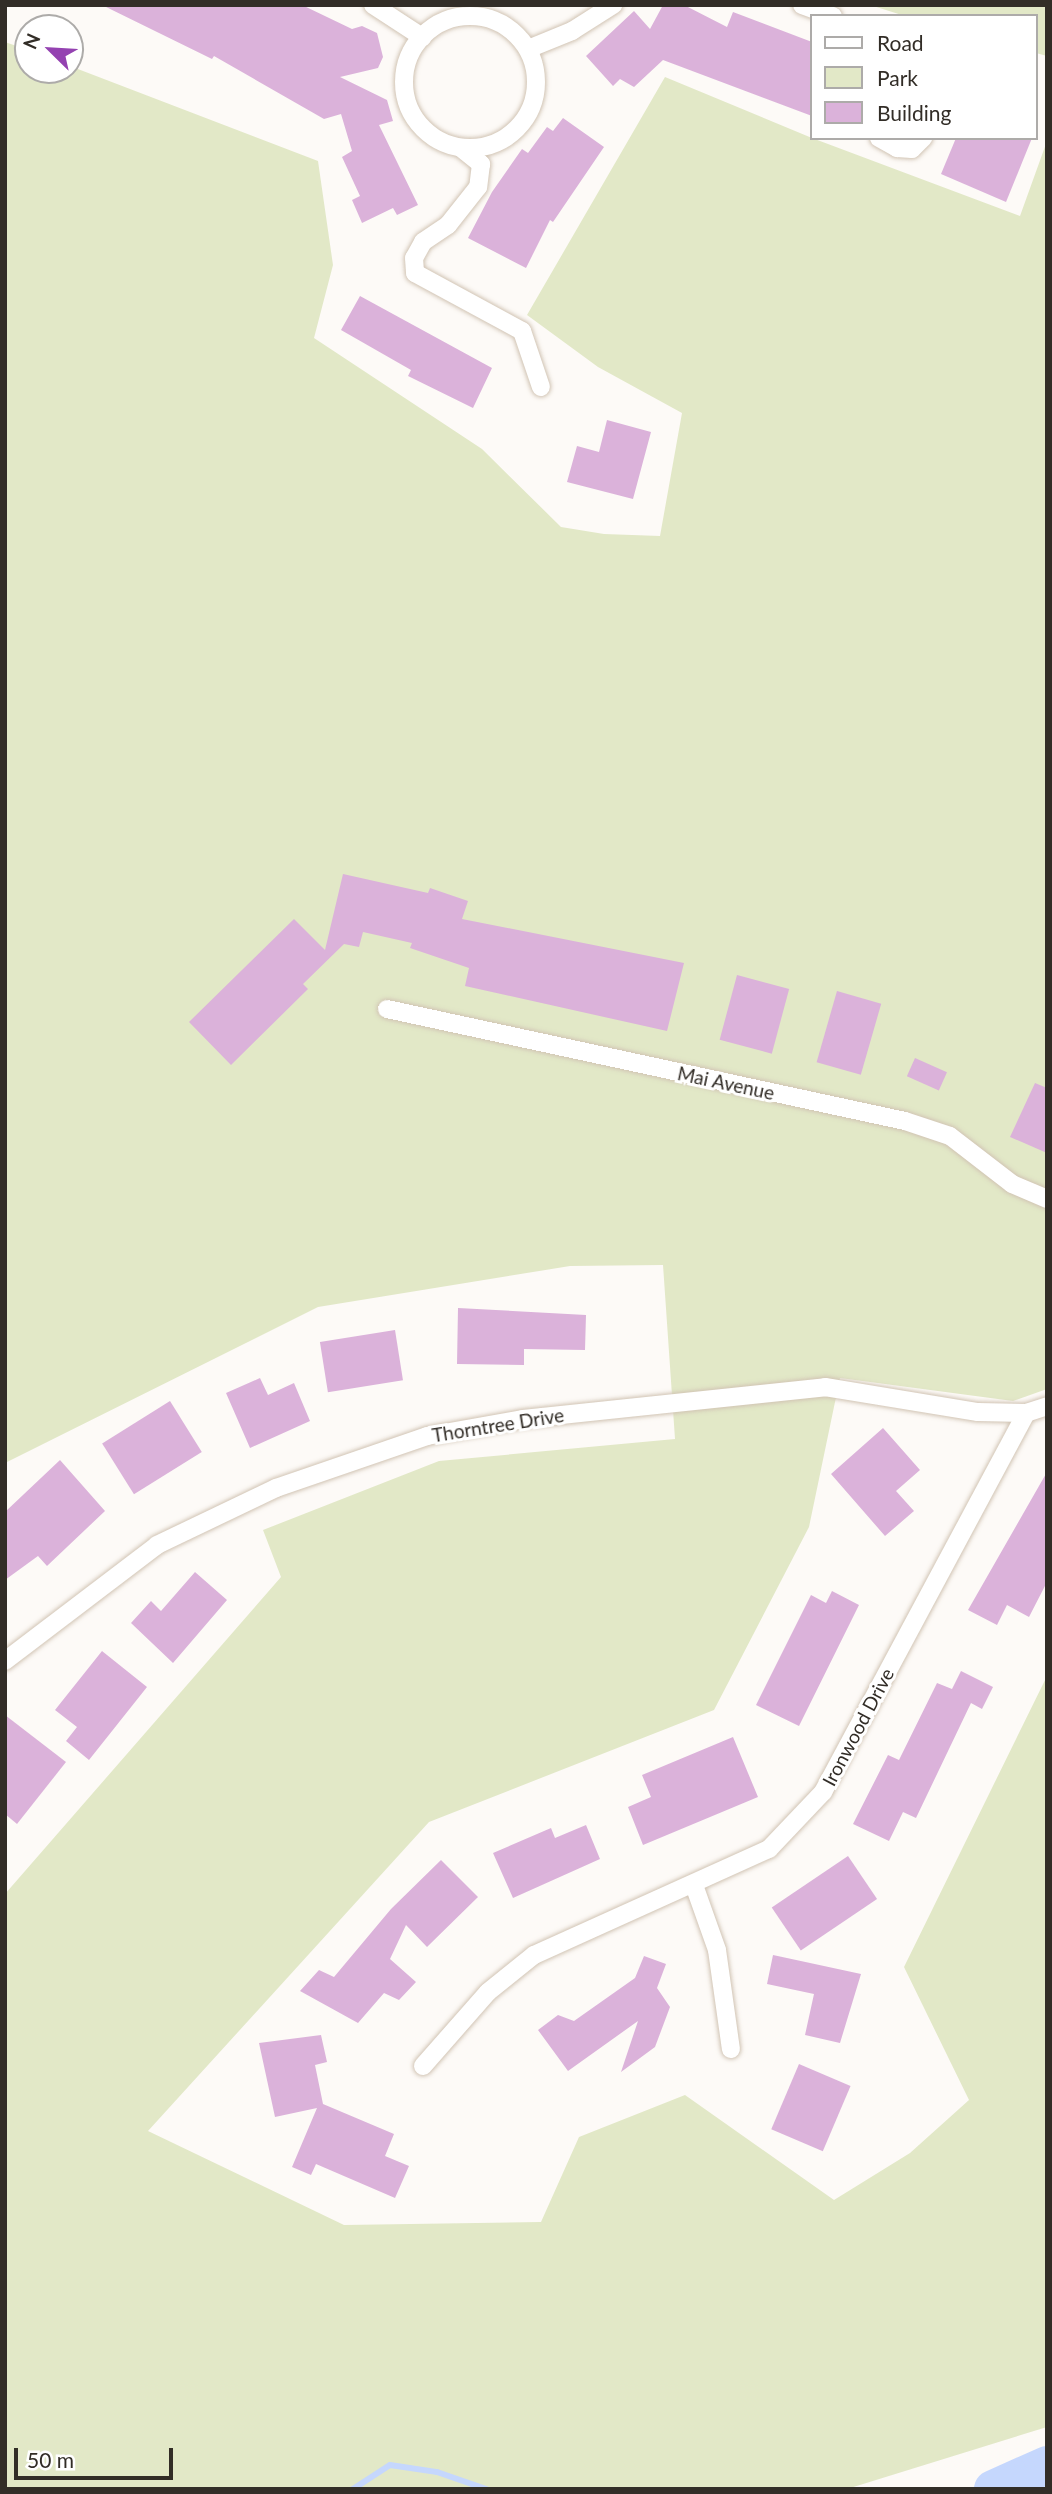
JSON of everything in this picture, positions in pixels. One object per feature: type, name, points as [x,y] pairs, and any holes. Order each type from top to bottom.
[{"type":"street","points":[[373,5],[422,37]]},
{"type":"street","points":[[527,48],[572,31],[613,5]]},
{"type":"street","points":[[802,5],[827,14]]},
{"type":"street","points":[[461,148],[502,140],[530,110],[536,89],[527,48],[515,32],[478,16],[438,24],[422,37],[405,74],[408,104],[424,130],[461,148],[481,163],[478,187],[448,225],[423,243],[414,258],[415,273],[522,331],[541,387]]},
{"type":"street","points":[[883,140],[897,148],[912,149],[921,140]]},
{"type":"street","name":"Mai Avenue","points":[[387,1009],[905,1121],[950,1136],[1012,1184],[1047,1199]]},
{"type":"street","name":"Thorntree Drive","points":[[5,1661],[157,1545],[276,1488],[427,1436],[523,1419],[825,1387],[978,1412],[1026,1413],[1047,1406]]},
{"type":"street","name":"Ironwood Drive","points":[[423,2066],[488,1992],[534,1955],[769,1849],[823,1792],[1026,1413]]},
{"type":"street","points":[[694,1885],[718,1950],[731,2049]]},
{"type":"green space","points":[[870,5],[1047,5],[1047,56],[1038,54],[1038,14],[899,14]]},
{"type":"green space","points":[[5,42],[14,45],[14,84],[84,84],[84,71],[318,161],[333,265],[314,338],[482,449],[561,527],[604,534],[660,536],[682,413],[598,367],[527,315],[665,77],[810,137],[810,140],[817,140],[1020,216],[1047,141],[1047,1389],[1013,1401],[840,1378],[809,1527],[714,1710],[429,1822],[148,2131],[344,2225],[541,2222],[579,2137],[685,2095],[834,2200],[910,2153],[969,2100],[904,1967],[1047,1676],[1047,2427],[847,2489],[5,2489],[5,1894],[281,1577],[263,1530],[439,1461],[675,1439],[663,1265],[570,1266],[318,1307],[5,1463]]},
{"type":"building","points":[[102,5],[302,5],[352,29],[362,26],[377,33],[383,57],[378,68],[340,77],[387,100],[393,121],[379,125],[418,205],[397,215],[393,208],[362,223],[352,200],[360,196],[342,157],[352,151],[341,114],[324,119],[214,56],[212,59]]},
{"type":"building","points":[[663,5],[684,5],[727,27],[733,12],[810,41],[810,115],[663,60],[634,87],[620,79],[613,86],[586,56],[634,11],[650,29]]},
{"type":"building","points":[[563,118],[604,147],[553,222],[550,220],[526,268],[468,238],[492,192],[522,149],[528,153],[547,127],[553,131]]},
{"type":"building","points":[[955,140],[1031,140],[1006,202],[941,174]]},
{"type":"building","points":[[360,296],[492,368],[473,408],[408,376],[411,370],[341,330]]},
{"type":"building","points":[[607,420],[651,432],[633,499],[567,482],[577,446],[599,452]]},
{"type":"building","points":[[343,874],[428,893],[430,888],[468,901],[462,919],[684,963],[667,1031],[465,986],[469,968],[410,948],[412,943],[363,932],[359,947],[344,944],[303,984],[308,989],[231,1065],[189,1022],[294,919],[325,950]]},
{"type":"building","points":[[737,975],[789,989],[772,1054],[720,1040]]},
{"type":"building","points":[[837,991],[881,1004],[861,1075],[817,1062]]},
{"type":"building","points":[[915,1058],[947,1072],[939,1091],[907,1076]]},
{"type":"building","points":[[1035,1083],[1047,1088],[1047,1153],[1010,1137]]},
{"type":"building","points":[[458,1308],[586,1315],[585,1350],[524,1349],[524,1365],[457,1364]]},
{"type":"building","points":[[395,1330],[403,1380],[328,1392],[320,1342]]},
{"type":"building","points":[[260,1378],[268,1395],[294,1383],[310,1421],[250,1448],[226,1393]]},
{"type":"building","points":[[170,1401],[202,1452],[134,1494],[102,1443]]},
{"type":"building","points":[[883,1428],[920,1470],[896,1491],[914,1511],[885,1536],[831,1474]]},
{"type":"building","points":[[60,1460],[105,1511],[47,1566],[38,1556],[5,1580],[5,1512]]},
{"type":"building","points":[[1047,1472],[1047,1582],[1029,1617],[1007,1605],[997,1625],[968,1610]]},
{"type":"building","points":[[195,1572],[227,1600],[173,1663],[131,1623],[151,1601],[161,1611]]},
{"type":"building","points":[[832,1591],[859,1605],[799,1726],[756,1705],[811,1595],[826,1603]]},
{"type":"building","points":[[102,1651],[147,1687],[89,1760],[66,1741],[77,1727],[55,1710]]},
{"type":"building","points":[[961,1671],[993,1687],[982,1709],[971,1703],[916,1818],[903,1812],[889,1841],[853,1824],[888,1755],[899,1760],[937,1683],[952,1689]]},
{"type":"building","points":[[5,1715],[66,1762],[17,1824],[5,1814]]},
{"type":"building","points":[[733,1737],[758,1797],[643,1845],[628,1807],[651,1797],[642,1775]]},
{"type":"building","points":[[586,1825],[600,1859],[513,1898],[493,1853],[551,1828],[555,1838]]},
{"type":"building","points":[[848,1856],[877,1899],[801,1951],[772,1907]]},
{"type":"building","points":[[441,1860],[478,1897],[427,1947],[406,1925],[390,1959],[416,1982],[399,2000],[384,1993],[358,2023],[300,1991],[319,1970],[334,1977],[391,1909]]},
{"type":"building","points":[[773,1955],[861,1974],[840,2043],[805,2035],[814,1994],[767,1984]]},
{"type":"building","points":[[644,1956],[666,1964],[657,1988],[670,2007],[655,2047],[621,2072],[638,2021],[568,2071],[538,2030],[558,2015],[574,2021],[635,1978]]},
{"type":"building","points":[[321,2035],[327,2062],[315,2065],[323,2104],[394,2134],[385,2156],[409,2166],[395,2198],[316,2164],[311,2175],[292,2167],[317,2108],[275,2117],[259,2043]]},
{"type":"building","points":[[799,2064],[851,2086],[823,2151],[771,2129]]},
{"type":"waterway","points":[[353,2489],[390,2465],[437,2472],[486,2489]]},
{"type":"waterway","points":[[993,2489],[1047,2465]]}]
